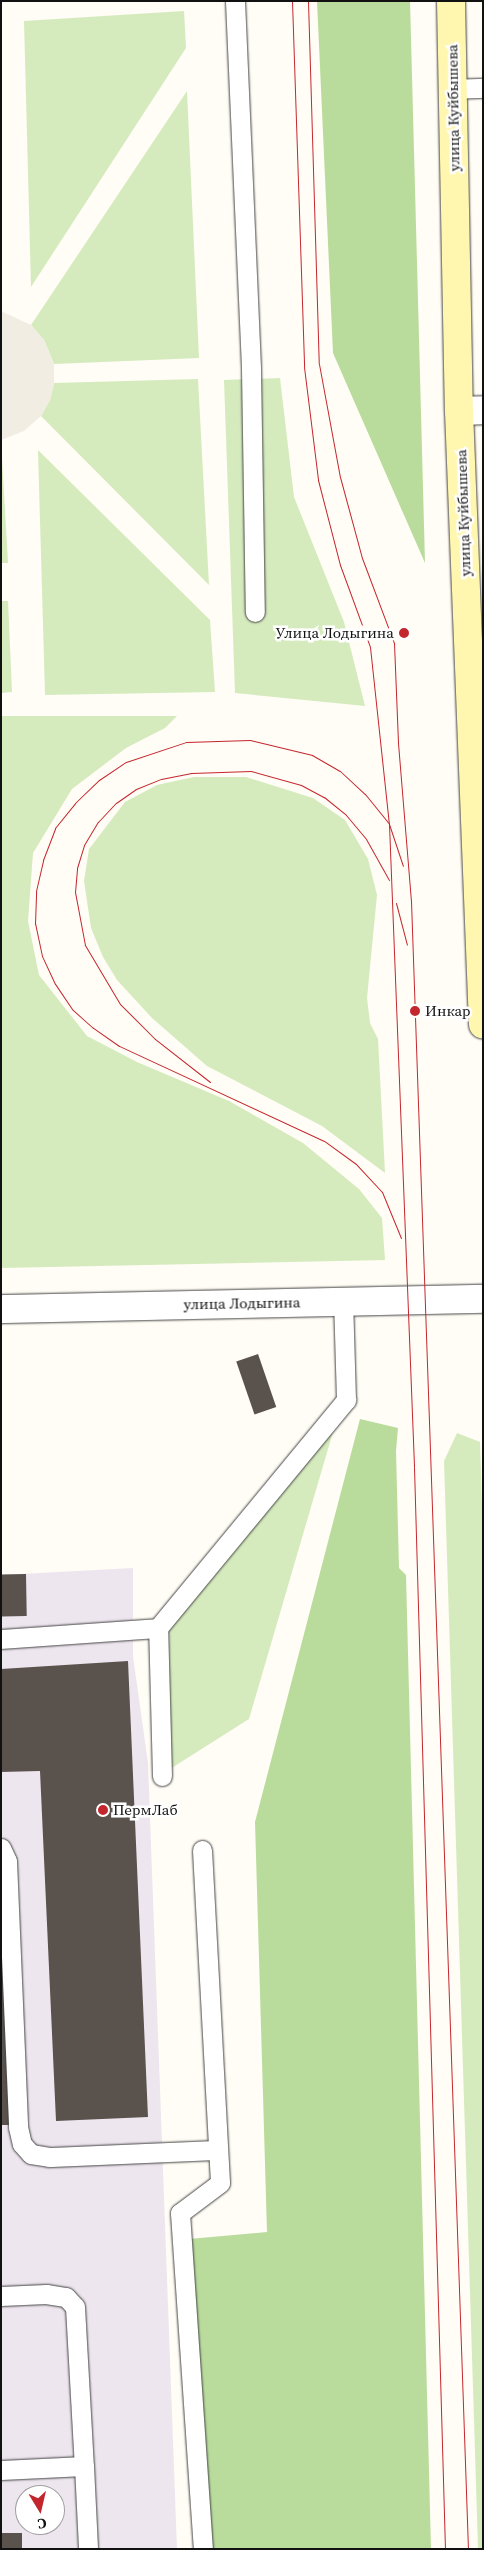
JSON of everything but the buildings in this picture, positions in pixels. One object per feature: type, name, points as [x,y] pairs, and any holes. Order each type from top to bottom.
[{"type":"main road","name":"улица Куйбышева","points":[[451,1],[452,89],[471,410],[483,1025]]},
{"type":"street","name":"улица Лодыгина","points":[[1,1309],[483,1299]]},
{"type":"lane","points":[[235,1],[251,369],[255,612]]},
{"type":"lane","points":[[452,89],[483,88]]},
{"type":"lane","points":[[162,1776],[158,1628],[346,1400],[343,1301]]},
{"type":"lane","points":[[1,1639],[158,1628]]},
{"type":"lane","points":[[1,1848],[7,1861],[18,2127],[22,2144],[31,2154],[49,2157],[218,2150]]},
{"type":"lane","points":[[202,1850],[220,2183],[180,2213],[204,2549]]},
{"type":"lane","points":[[1,2296],[46,2294],[66,2297],[75,2306],[88,2549]]},
{"type":"lane","points":[[1,2470],[84,2466]]},
{"type":"shaded area","points":[[1,311],[31,325],[44,340],[54,364],[54,383],[50,400],[41,416],[24,431],[1,440]]},
{"type":"shaded area","points":[[133,1568],[133,1656],[148,1763],[177,2549],[1,2549],[1,1575]]},
{"type":"green space","points":[[317,1],[410,1],[425,563],[333,353]]},
{"type":"green space","points":[[184,11],[186,48],[31,287],[24,21]]},
{"type":"green space","points":[[187,91],[199,358],[54,364],[44,340],[31,325]]},
{"type":"green space","points":[[280,378],[294,497],[344,622],[365,706],[235,693],[224,380]]},
{"type":"green space","points":[[198,379],[209,585],[41,416],[50,400],[54,383]]},
{"type":"green space","points":[[1,440],[8,563],[1,563]]},
{"type":"green space","points":[[38,450],[210,620],[215,692],[45,695]]},
{"type":"green space","points":[[1,601],[8,601],[12,692],[1,693]]},
{"type":"green space","points":[[1,716],[177,716],[165,728],[126,748],[72,789],[33,853],[28,921],[39,975],[87,1036],[137,1062],[229,1101],[303,1143],[359,1189],[382,1218],[385,1260],[1,1268]]},
{"type":"green space","points":[[194,777],[246,777],[313,798],[345,820],[368,859],[377,895],[367,998],[370,1023],[378,1039],[385,1173],[322,1126],[207,1066],[152,1018],[117,980],[103,957],[91,928],[84,881],[89,849],[125,802],[157,785]]},
{"type":"green space","points":[[360,1419],[398,1428],[396,1451],[399,1568],[406,1575],[431,2549],[204,2549],[189,2239],[267,2232],[255,1822]]},
{"type":"green space","points":[[335,1425],[249,1719],[170,1769],[169,1623]]},
{"type":"green space","points":[[457,1433],[480,1442],[483,1536],[483,2549],[478,2549],[444,1461]]},
{"type":"tram line","points":[[292,1],[304,367],[318,480],[340,565],[370,647],[389,824],[414,1467],[445,2549]]},
{"type":"tram line","points":[[308,1],[319,364],[340,477],[362,558],[394,643],[398,743],[411,901],[468,2549]]},
{"type":"tram line","points":[[401,1238],[382,1192],[356,1164],[324,1141],[119,1046],[93,1028],[72,1009],[55,984],[42,956],[35,924],[36,891],[43,860],[55,828],[75,803],[99,780],[126,762],[186,742],[250,740],[312,755],[340,771],[365,794],[389,824],[403,866]]},
{"type":"tram line","points":[[210,1082],[155,1039],[120,1004],[85,945],[75,892],[77,868],[84,845],[98,822],[116,803],[136,789],[161,779],[191,773],[251,771],[301,785],[324,797],[346,815],[366,839],[389,880]]},
{"type":"tram line","points":[[396,903],[407,945]]},
{"type":"place","name":"Улица Лодыгина","points":[[404,633]]},
{"type":"place","name":"Инкар","points":[[415,1011]]},
{"type":"place","name":"ПермЛаб","points":[[103,1810]]}]
